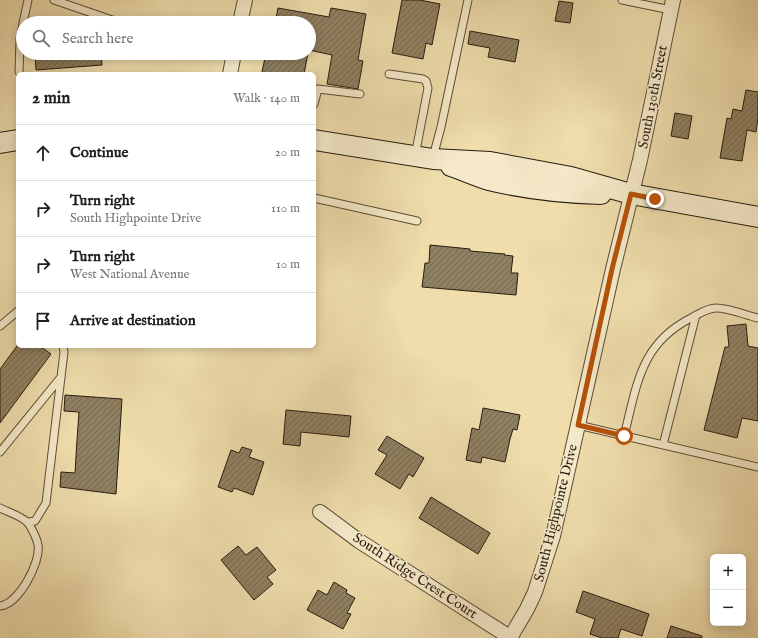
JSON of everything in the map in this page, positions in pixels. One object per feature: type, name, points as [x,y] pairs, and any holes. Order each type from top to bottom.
[{"type":"main road","points":[[0,143],[16,140]]},
{"type":"main road","points":[[316,140],[424,157],[488,179],[527,187],[567,193],[631,194],[758,217]]},
{"type":"street","points":[[242,16],[245,0]]},
{"type":"street","name":"South 130th Street","points":[[631,194],[649,120],[672,5]]},
{"type":"street","points":[[230,72],[233,60]]},
{"type":"street","name":"South Highpointe Drive","points":[[510,638],[527,609],[543,572],[578,425],[612,269],[631,194]]},
{"type":"street","name":"South Ridge Crest Court","points":[[320,512],[359,541],[510,638]]},
{"type":"lane","points":[[25,16],[28,0]]},
{"type":"lane","points":[[54,0],[101,16]]},
{"type":"lane","points":[[424,157],[441,127],[468,0]]},
{"type":"lane","points":[[622,0],[672,5]]},
{"type":"lane","points":[[19,60],[19,72]]},
{"type":"lane","points":[[389,74],[423,78],[426,81],[428,88],[424,157]]},
{"type":"lane","points":[[316,96],[318,89],[360,94]]},
{"type":"lane","points":[[316,198],[417,221]]},
{"type":"lane","points":[[624,436],[636,389],[643,369],[652,350],[666,333],[705,310],[716,308],[758,318]]},
{"type":"lane","points":[[0,326],[16,313]]},
{"type":"lane","points":[[663,445],[696,315]]},
{"type":"lane","points":[[0,508],[28,522],[35,521],[46,504],[63,348]]},
{"type":"lane","points":[[0,452],[61,376]]},
{"type":"lane","points":[[578,425],[758,467]]},
{"type":"lane","points":[[0,606],[5,606],[24,588],[35,562],[38,545],[28,522]]},
{"type":"building","points":[[402,0],[420,0],[440,4],[432,45],[426,43],[423,59],[392,53]]},
{"type":"building","points":[[559,1],[573,3],[570,23],[555,21]]},
{"type":"building","points":[[278,8],[329,17],[331,8],[366,14],[358,60],[363,61],[358,89],[327,84],[332,55],[316,52],[316,16],[276,16]]},
{"type":"building","points":[[470,31],[519,40],[515,62],[488,57],[490,48],[468,44]]},
{"type":"building","points":[[35,60],[102,60],[102,65],[36,70]]},
{"type":"building","points":[[265,60],[307,60],[304,72],[262,72]]},
{"type":"building","points":[[746,90],[758,92],[758,118],[756,132],[747,130],[742,161],[720,158],[727,118],[731,119],[733,109],[742,111]]},
{"type":"building","points":[[675,113],[692,116],[688,139],[671,136]]},
{"type":"building","points":[[430,245],[470,249],[470,251],[513,256],[511,273],[518,273],[516,295],[422,287],[425,263],[429,263]]},
{"type":"building","points":[[746,324],[748,346],[758,348],[758,421],[742,418],[737,438],[704,430],[725,347],[729,347],[727,326]]},
{"type":"building","points":[[16,347],[43,348],[51,354],[0,423],[0,369]]},
{"type":"building","points":[[65,395],[122,399],[116,494],[60,487],[61,472],[75,473],[79,412],[64,411]]},
{"type":"building","points":[[483,408],[520,415],[517,430],[513,429],[505,462],[482,457],[481,463],[466,460],[472,428],[479,430]]},
{"type":"building","points":[[286,410],[351,416],[349,437],[301,432],[300,446],[283,444]]},
{"type":"building","points":[[387,436],[424,458],[413,477],[409,474],[400,489],[375,474],[387,455],[378,450]]},
{"type":"building","points":[[242,447],[252,450],[249,457],[264,462],[253,495],[234,488],[232,492],[218,487],[231,450],[239,453]]},
{"type":"building","points":[[431,497],[490,533],[478,554],[419,518]]},
{"type":"building","points":[[238,546],[246,555],[257,547],[276,570],[267,577],[273,584],[254,600],[221,560]]},
{"type":"building","points":[[334,582],[347,590],[346,593],[355,598],[347,613],[351,614],[343,629],[307,610],[318,590],[327,595]]},
{"type":"building","points":[[583,591],[649,614],[642,636],[621,629],[618,638],[602,638],[590,634],[595,619],[576,612]]},
{"type":"building","points":[[671,626],[702,636],[702,638],[667,638]]},
{"type":"route","points":[[624,436],[578,425],[612,269],[631,194],[655,199]]}]
